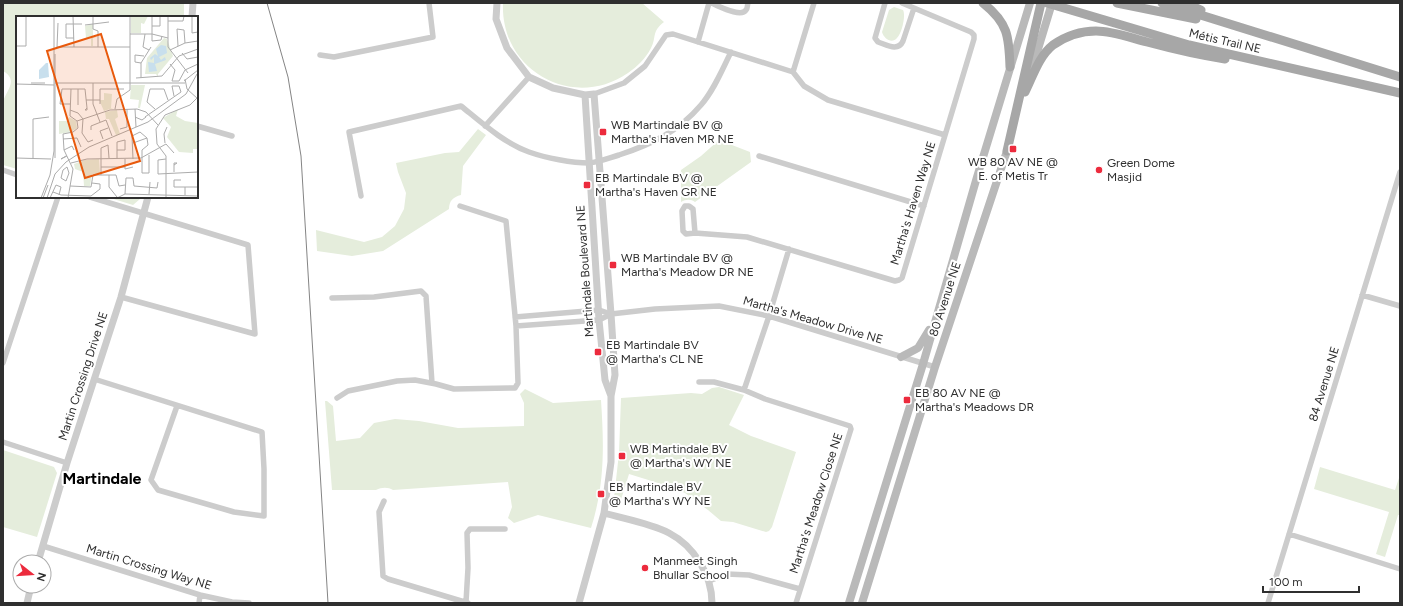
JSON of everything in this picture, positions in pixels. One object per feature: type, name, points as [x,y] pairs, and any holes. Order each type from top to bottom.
[{"type":"main road","points":[[983,3],[995,13],[1006,32],[1009,45],[1010,67]]},
{"type":"main road","name":"80 Avenue NE","points":[[849,603],[923,364],[974,184],[1030,3]]},
{"type":"main road","points":[[1007,151],[1041,3]]},
{"type":"main road","name":"80 Avenue NE","points":[[862,603],[936,367],[1007,151],[1050,3]]},
{"type":"main road","name":"Métis Trail NE","points":[[1050,3],[1189,45],[1400,93]]},
{"type":"main road","points":[[1117,3],[1248,29]]},
{"type":"main road","name":"Métis Trail NE","points":[[1162,3],[1400,77]]},
{"type":"main road","points":[[1185,3],[1248,29]]},
{"type":"main road","points":[[1025,92],[1042,57],[1053,46],[1066,37],[1083,32],[1098,31],[1189,53],[1332,77]]},
{"type":"main road","points":[[901,357],[918,348],[938,311]]},
{"type":"street","points":[[192,16],[193,3]]},
{"type":"street","points":[[320,55],[334,57],[433,36],[429,3]]},
{"type":"street","points":[[497,3],[496,19],[507,48],[529,77],[553,88],[585,94],[594,94],[624,83],[645,66],[666,35],[673,34],[793,72],[804,86],[828,100],[945,136]]},
{"type":"street","points":[[698,42],[710,3],[738,13],[746,10],[748,3]]},
{"type":"street","points":[[793,72],[814,3]]},
{"type":"street","points":[[885,3],[874,38],[878,42],[896,48],[901,46],[903,42],[914,8],[902,3]]},
{"type":"street","name":"Martha's Haven Way NE","points":[[789,249],[895,281],[902,278],[974,39],[974,35],[971,32],[914,8]]},
{"type":"street","points":[[361,196],[349,132],[461,106],[485,126],[511,143],[529,152],[557,159],[589,163],[599,161],[641,148],[681,126],[702,104],[717,81],[731,52]]},
{"type":"street","points":[[485,126],[529,77]]},
{"type":"street","name":"Martindale Boulevard NE","points":[[585,94],[598,310],[605,380],[611,396]]},
{"type":"street","name":"Martindale Boulevard NE","points":[[579,603],[604,513],[611,462],[611,396],[615,375],[594,94]]},
{"type":"street","points":[[198,126],[232,136]]},
{"type":"street","points":[[759,156],[924,206]]},
{"type":"street","points":[[3,170],[16,175]]},
{"type":"street","name":"84 Avenue NE","points":[[1268,603],[1400,172]]},
{"type":"street","points":[[3,363],[58,198]]},
{"type":"street","points":[[93,198],[248,245],[255,334],[121,296]]},
{"type":"street","name":"Martin Crossing Drive NE","points":[[40,554],[66,463],[121,296],[148,198]]},
{"type":"street","points":[[337,398],[348,391],[397,381],[415,380],[454,389],[515,388],[518,383],[516,326],[506,221],[460,206]]},
{"type":"street","points":[[695,233],[693,209],[689,206],[685,206],[682,211],[683,231],[686,234],[695,233],[746,238],[789,249],[769,316],[744,390],[714,382],[699,382]]},
{"type":"street","points":[[332,298],[374,297],[420,291],[426,296],[432,383]]},
{"type":"street","points":[[1362,295],[1400,306]]},
{"type":"street","name":"Martha's Meadow Drive NE","points":[[611,314],[655,309],[719,306],[769,316],[936,367]]},
{"type":"street","points":[[515,317],[598,310],[611,314]]},
{"type":"street","points":[[516,326],[599,320],[611,314]]},
{"type":"street","points":[[94,380],[262,432],[264,516],[234,512],[158,490],[152,480],[176,406]]},
{"type":"street","name":"Martha's Meadow Close NE","points":[[744,390],[765,399],[850,426],[848,437],[796,603]]},
{"type":"street","points":[[3,442],[66,463]]},
{"type":"street","points":[[384,501],[379,512],[383,576],[388,580],[467,603],[467,533],[470,529],[505,529]]},
{"type":"street","points":[[604,513],[654,527],[669,533],[681,541],[702,565],[709,581],[712,603]]},
{"type":"street","points":[[1289,534],[1400,569]]},
{"type":"street","name":"Martin Crossing Way NE","points":[[43,546],[200,595],[232,602],[249,603]]},
{"type":"street","points":[[709,581],[727,574],[749,575],[800,589]]},
{"type":"street","points":[[199,603],[200,595]]},
{"type":"green space","points":[[3,3],[184,3],[184,16],[16,16],[16,169],[3,165],[3,102],[11,82],[8,74],[3,71]]},
{"type":"green space","points":[[503,3],[642,3],[664,22],[657,29],[653,44],[647,55],[638,65],[628,73],[607,84],[585,88],[563,85],[544,78],[527,65],[514,48],[505,27]]},
{"type":"green space","points":[[894,7],[903,10],[904,20],[899,36],[895,40],[891,41],[884,37],[882,32],[889,10]]},
{"type":"green space","points":[[478,129],[486,135],[463,166],[461,195],[452,200],[449,209],[383,251],[352,256],[317,251],[316,230],[364,242],[382,237],[395,226],[404,209],[406,193],[396,163],[445,153],[459,152]]},
{"type":"green space","points":[[719,140],[750,152],[751,162],[695,202],[692,200],[685,200],[681,202],[681,170],[701,156]]},
{"type":"green space","points":[[110,198],[140,198],[133,205]]},
{"type":"green space","points":[[719,387],[744,395],[729,425],[751,436],[796,452],[772,527],[769,531],[766,532],[733,522],[721,521],[685,493],[629,474],[619,506],[615,503],[614,498],[619,453],[621,398],[691,393],[702,394],[712,388]]},
{"type":"green space","points":[[525,389],[553,403],[601,400],[603,449],[601,480],[596,512],[591,528],[538,515],[514,523],[508,518],[512,507],[508,482],[393,490],[389,488],[380,488],[376,490],[332,490],[325,401],[333,406],[336,441],[360,438],[374,423],[395,419],[419,421],[458,428],[524,426],[524,403],[520,394]]},
{"type":"green space","points":[[3,450],[54,467],[57,473],[37,537],[3,527]]},
{"type":"green space","points":[[1320,467],[1395,490],[1400,475],[1400,515],[1398,515],[1385,557],[1376,554],[1389,512],[1314,489]]},
{"type":"tram line","points":[[267,3],[288,77],[301,156],[328,603]]},
{"type":"place","name":"WB Martindale BV @ Martha's Haven MR NE","points":[[603,132]]},
{"type":"place","name":"WB 80 AV NE @ E. of Metis Tr","points":[[1013,149]]},
{"type":"place","name":"Green Dome Masjid","points":[[1099,170]]},
{"type":"place","name":"EB Martindale BV @ Martha's Haven GR NE","points":[[587,185]]},
{"type":"place","name":"WB Martindale BV @ Martha's Meadow DR NE","points":[[613,265]]},
{"type":"place","name":"EB Martindale BV @ Martha's CL NE","points":[[598,352]]},
{"type":"place","name":"EB 80 AV NE @ Martha's Meadows DR","points":[[907,400]]},
{"type":"place","name":"WB Martindale BV @ Martha's WY NE","points":[[622,456]]},
{"type":"place","name":"EB Martindale BV @ Martha's WY NE","points":[[601,494]]},
{"type":"place","name":"Manmeet Singh Bhullar School","points":[[645,568]]},
{"type":"district","name":"Martindale","points":[[102,478]]}]
